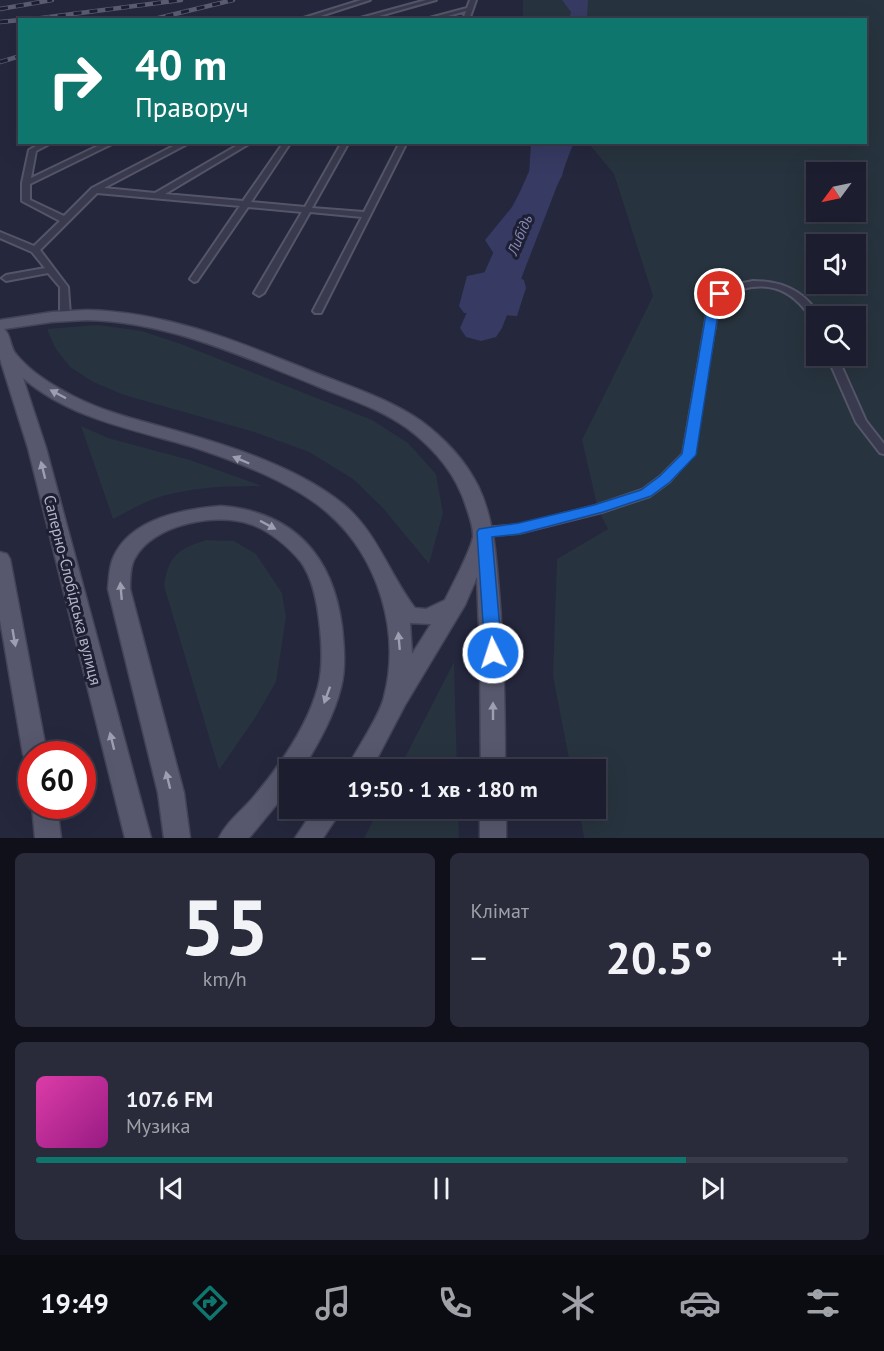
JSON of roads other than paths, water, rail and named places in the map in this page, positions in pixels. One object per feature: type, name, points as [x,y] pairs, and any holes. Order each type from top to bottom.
[{"type":"main road","points":[[454,605],[428,617],[409,615],[392,593],[365,541],[334,508],[290,481],[208,446],[101,415],[50,391],[3,340],[65,315],[110,316],[141,320],[218,342],[391,410],[418,428],[451,458],[467,484],[478,509],[484,532],[493,653],[493,759]]},
{"type":"main road","name":"Саперно-Слобідська вулиця","points":[[3,340],[38,448],[138,838]]},
{"type":"main road","points":[[177,838],[171,793],[119,589],[124,556],[137,539],[167,523],[189,516],[217,513],[254,518],[276,529],[305,553],[322,583],[332,623],[330,684],[316,722],[291,767],[235,836]]},
{"type":"main road","points":[[364,759],[396,699],[454,605],[484,532]]},
{"type":"main road","points":[[0,560],[33,741]]},
{"type":"main road","points":[[392,593],[401,644],[396,699]]},
{"type":"main road","points":[[46,819],[48,838]]},
{"type":"main road","points":[[308,838],[322,819]]},
{"type":"main road","points":[[493,819],[493,838]]},
{"type":"lane","points":[[307,18],[367,0]]},
{"type":"lane","points":[[364,18],[433,0]]},
{"type":"lane","points":[[467,18],[473,0]]},
{"type":"lane","points":[[433,18],[469,9]]},
{"type":"lane","points":[[26,183],[109,144]]},
{"type":"lane","points":[[35,250],[95,190],[184,144]]},
{"type":"lane","points":[[156,196],[246,144]]},
{"type":"lane","points":[[194,279],[287,144]]},
{"type":"lane","points":[[259,293],[345,144]]},
{"type":"lane","points":[[318,311],[403,144]]},
{"type":"lane","points":[[33,146],[26,183],[26,201],[65,220]]},
{"type":"lane","points":[[95,190],[366,215]]},
{"type":"lane","points":[[0,235],[35,250],[64,287],[65,315]]},
{"type":"lane","points":[[6,278],[50,270]]},
{"type":"lane","points":[[484,532],[519,529],[598,509],[646,493],[665,479],[688,455],[712,314],[720,294],[742,285],[769,284],[789,290],[811,306]]},
{"type":"lane","points":[[836,366],[861,422],[884,451]]},
{"type":"water","points":[[562,0],[588,0],[587,18],[569,18],[571,12]]},
{"type":"water","points":[[531,144],[571,144],[562,176],[523,249],[494,254],[485,240],[512,207],[529,175]]},
{"type":"water","points":[[486,272],[512,274],[524,280],[526,288],[517,316],[464,313],[459,306],[467,276]]},
{"type":"waterway","name":"Либідь","points":[[481,328],[557,144]]},
{"type":"railway","points":[[0,9],[52,0]]},
{"type":"railway","points":[[42,18],[181,0]]},
{"type":"railway","points":[[158,18],[233,0]]},
{"type":"railway","points":[[0,22],[18,20]]},
{"type":"railway","points":[[0,62],[18,57]]}]
